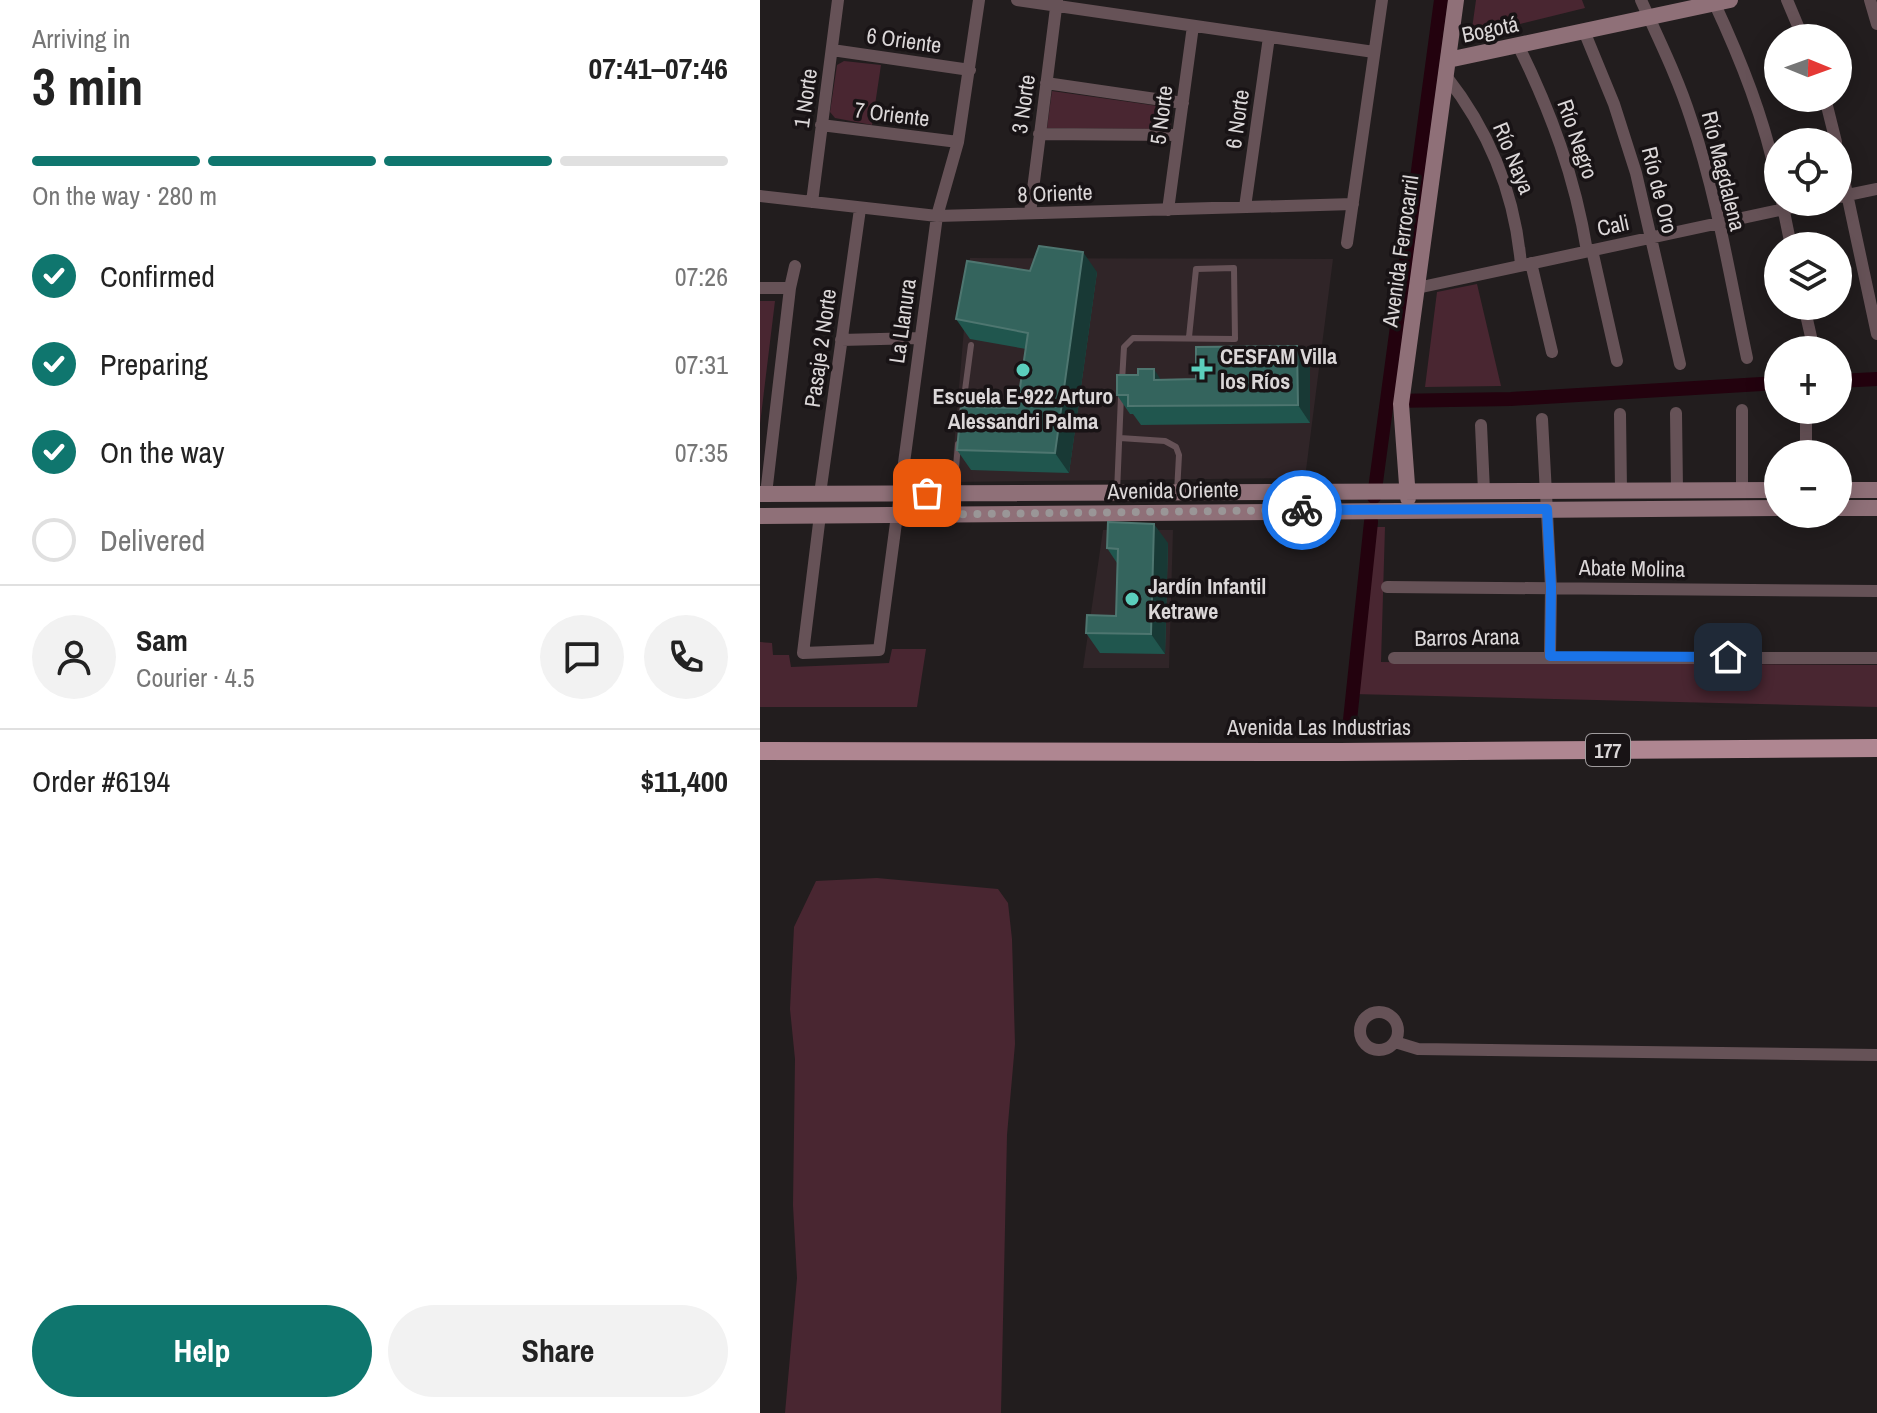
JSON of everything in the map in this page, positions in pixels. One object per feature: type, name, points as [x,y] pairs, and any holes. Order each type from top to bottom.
[{"type":"main road","name":"Avenida Las Industrias","points":[[760,751],[1339,752],[1877,748]]},
{"type":"street","name":"1 Norte","points":[[812,202],[838,0]]},
{"type":"street","name":"La Llanura","points":[[820,515],[803,653],[879,650],[937,216],[958,142],[979,0]]},
{"type":"street","points":[[1017,0],[1057,3],[1374,52]]},
{"type":"street","points":[[1347,243],[1382,0]]},
{"type":"street","name":"Avenida Ferrocarril","points":[[1407,509],[1401,404],[1456,0]]},
{"type":"street","name":"Río Magdalena","points":[[1641,0],[1666,52],[1692,120],[1747,358]]},
{"type":"street","points":[[1787,0],[1797,24]]},
{"type":"street","points":[[1870,0],[1877,24]]},
{"type":"street","points":[[1719,1],[1764,133]]},
{"type":"street","name":"Bogotá","points":[[1447,68],[1518,45],[1719,1]]},
{"type":"street","name":"3 Norte","points":[[1030,213],[1057,3]]},
{"type":"street","name":"5 Norte","points":[[1168,210],[1193,26]]},
{"type":"street","name":"Río de Oro","points":[[1584,31],[1627,141],[1680,364]]},
{"type":"street","name":"6 Norte","points":[[1245,207],[1269,37]]},
{"type":"street","name":"Río Negro","points":[[1518,45],[1564,151],[1617,361]]},
{"type":"street","name":"6 Oriente","points":[[832,50],[970,70]]},
{"type":"street","name":"Río Naya","points":[[1447,68],[1501,168],[1552,352]]},
{"type":"street","points":[[1046,83],[1183,103]]},
{"type":"street","name":"7 Oriente","points":[[821,125],[958,142]]},
{"type":"street","points":[[1039,134],[1178,135]]},
{"type":"street","points":[[1852,194],[1877,189]]},
{"type":"street","name":"8 Oriente","points":[[760,196],[937,216],[1353,204]]},
{"type":"street","name":"Pasaje 2 Norte","points":[[820,494],[860,209]]},
{"type":"street","name":"Cali","points":[[1417,288],[1764,211]]},
{"type":"street","points":[[1849,216],[1877,331]]},
{"type":"street","points":[[1863,265],[1877,262]]},
{"type":"street","points":[[763,494],[795,266]]},
{"type":"street","points":[[760,288],[790,288]]},
{"type":"street","points":[[841,340],[919,338]]},
{"type":"street","points":[[1742,410],[1742,490]]},
{"type":"street","points":[[1676,413],[1677,490]]},
{"type":"street","points":[[1620,414],[1621,490]]},
{"type":"street","points":[[1542,419],[1551,587],[1550,656]]},
{"type":"street","points":[[1481,425],[1484,491]]},
{"type":"street","name":"Avenida Oriente","points":[[763,494],[1764,490]]},
{"type":"street","points":[[1852,490],[1877,490]]},
{"type":"street","name":"Avenida Oriente","points":[[760,516],[1764,508]]},
{"type":"street","points":[[1852,508],[1877,508]]},
{"type":"street","name":"Abate Molina","points":[[1387,587],[1877,591]]},
{"type":"street","name":"Barros Arana","points":[[1394,658],[1877,658]]},
{"type":"street","points":[[1395,1042],[1418,1049],[1877,1055]]},
{"type":"lane","points":[[1117,492],[1123,352],[1127,343],[1137,337],[1235,339],[1234,268],[1196,269],[1189,337]]},
{"type":"lane","points":[[961,419],[971,345]]},
{"type":"lane","points":[[954,493],[959,434]]},
{"type":"lane","points":[[1120,438],[1169,442],[1176,447],[1179,455],[1177,492]]},
{"type":"shaded area","points":[[1476,0],[1582,0],[1585,8],[1471,36]]},
{"type":"shaded area","points":[[844,61],[881,65],[872,125],[835,118],[830,112],[837,65]]},
{"type":"shaded area","points":[[1052,91],[1172,108],[1170,129],[1047,128]]},
{"type":"shaded area","name":"CESFAM Villa los Ríos","points":[[970,258],[1333,259],[1305,478],[951,482]]},
{"type":"shaded area","points":[[1477,284],[1501,386],[1425,387],[1437,292]]},
{"type":"shaded area","points":[[760,301],[775,301],[760,424]]},
{"type":"shaded area","points":[[1371,527],[1385,527],[1381,662],[1877,665],[1877,707],[1353,694]]},
{"type":"shaded area","name":"Jardín Infantil Ketrawe","points":[[1103,530],[1173,530],[1169,668],[1083,668]]},
{"type":"shaded area","points":[[760,642],[772,643],[773,655],[789,655],[791,667],[889,663],[892,649],[926,649],[917,707],[760,707]]},
{"type":"shaded area","points":[[877,878],[998,889],[1008,903],[1015,1044],[1007,1135],[1001,1413],[785,1413],[797,1278],[793,1205],[795,1059],[790,1009],[794,927],[816,881]]},
{"type":"building","points":[[1039,246],[1083,252],[1055,453],[957,450],[961,407],[1017,408],[1028,333],[956,319],[967,261],[1030,271]]},
{"type":"building","points":[[1297,346],[1298,405],[1128,406],[1128,395],[1117,395],[1117,375],[1138,375],[1138,369],[1154,369],[1154,380],[1196,379],[1196,347]]},
{"type":"building","points":[[1108,522],[1154,524],[1151,634],[1086,633],[1087,615],[1116,616],[1118,549],[1107,548]]},
{"type":"waterway","points":[[1374,497],[1441,0]]},
{"type":"waterway","points":[[1852,380],[1877,379]]},
{"type":"waterway","points":[[1391,401],[1511,399],[1764,384]]},
{"type":"waterway","points":[[1350,720],[1371,522]]},
{"type":"way so far","points":[[927,493],[900,493],[897,515],[1302,510]]},
{"type":"place","name":"CESFAM Villa los Ríos","points":[[1202,369]]},
{"type":"place","name":"Escuela E-922 Arturo Alessandri Palma","points":[[1023,370]]},
{"type":"place","name":"Jardín Infantil Ketrawe","points":[[1132,599]]},
{"type":"route","points":[[1302,510],[1547,509],[1551,587],[1550,656],[1728,657]]}]
